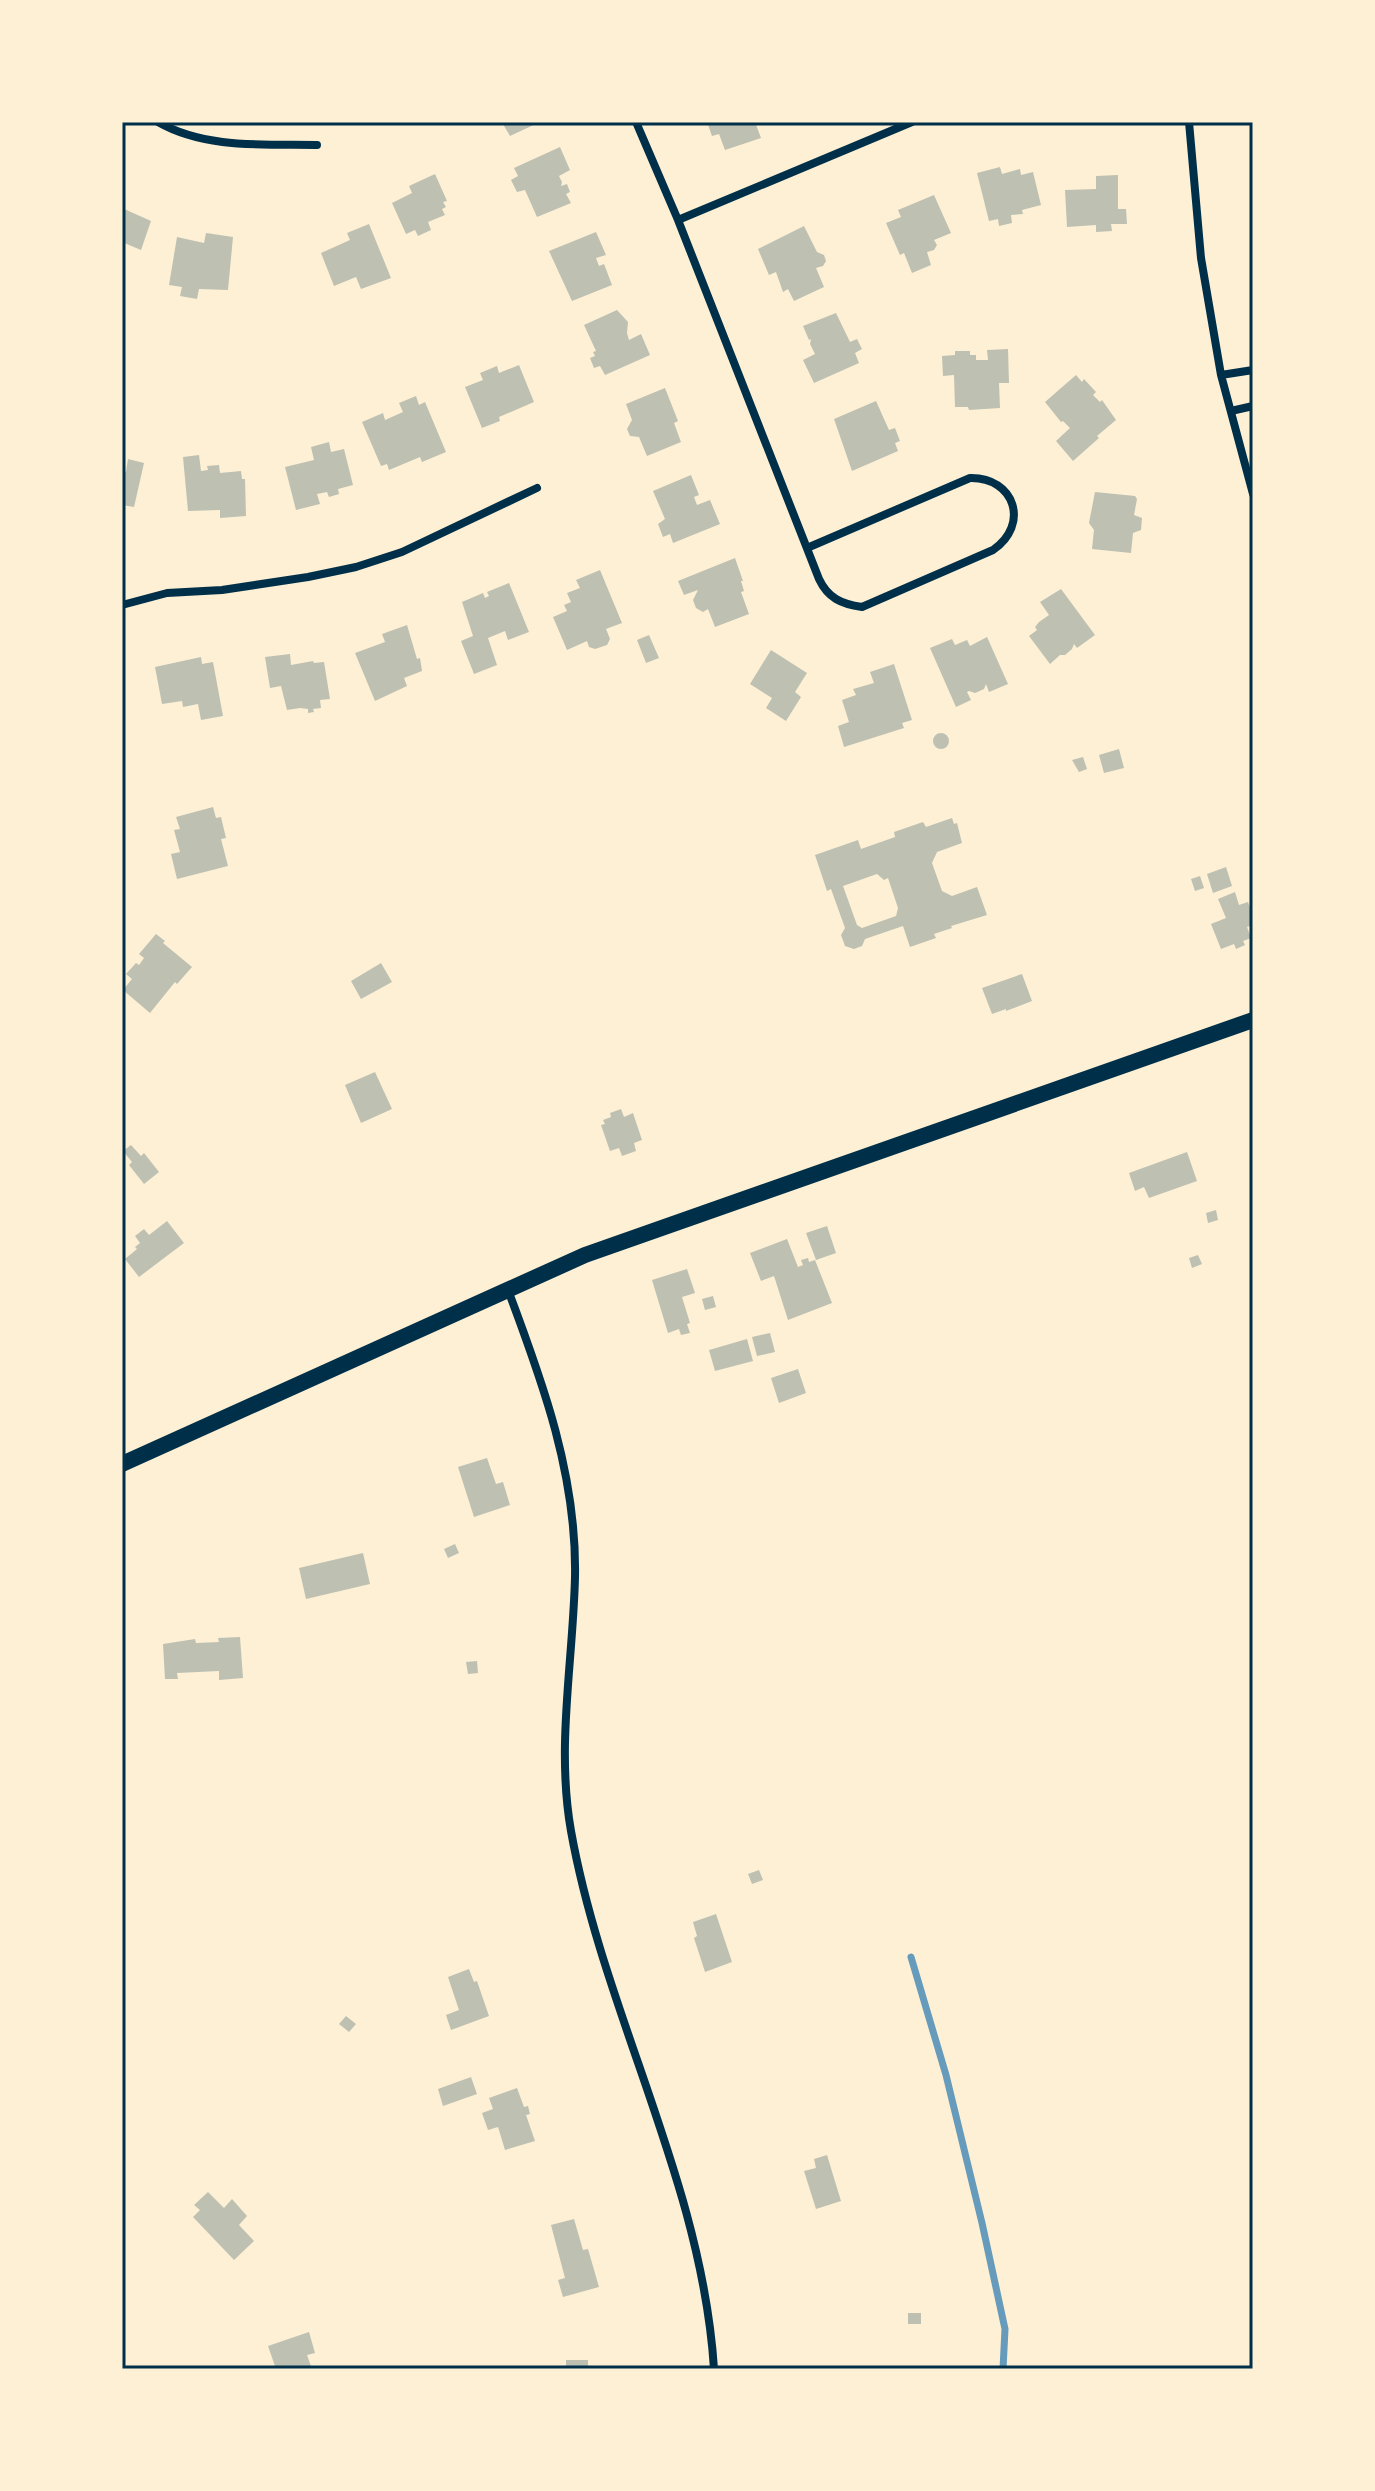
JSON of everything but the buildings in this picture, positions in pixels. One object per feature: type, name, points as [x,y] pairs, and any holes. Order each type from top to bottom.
[{"type":"main road","points":[[122,1464],[585,1255],[1253,1020]]},
{"type":"street","points":[[158,122],[183,132],[234,144],[317,145]]},
{"type":"street","points":[[636,122],[678,220],[823,589],[840,602],[862,607],[993,550],[1009,535],[1014,515],[1008,494],[1001,487],[981,478],[970,478],[807,548]]},
{"type":"street","points":[[678,220],[912,122]]},
{"type":"street","points":[[1189,122],[1201,258],[1221,375],[1253,494]]},
{"type":"street","points":[[1221,375],[1253,370]]},
{"type":"street","points":[[1231,411],[1253,406]]},
{"type":"street","points":[[122,605],[167,593],[222,590],[356,567],[402,552],[537,488]]},
{"type":"street","points":[[508,1289],[557,1433],[573,1521],[575,1576],[565,1742],[571,1830],[582,1882],[683,2195],[708,2300],[714,2369]]},
{"type":"waterway","points":[[911,1957],[946,2075],[982,2223],[1005,2329],[1003,2369]]}]
